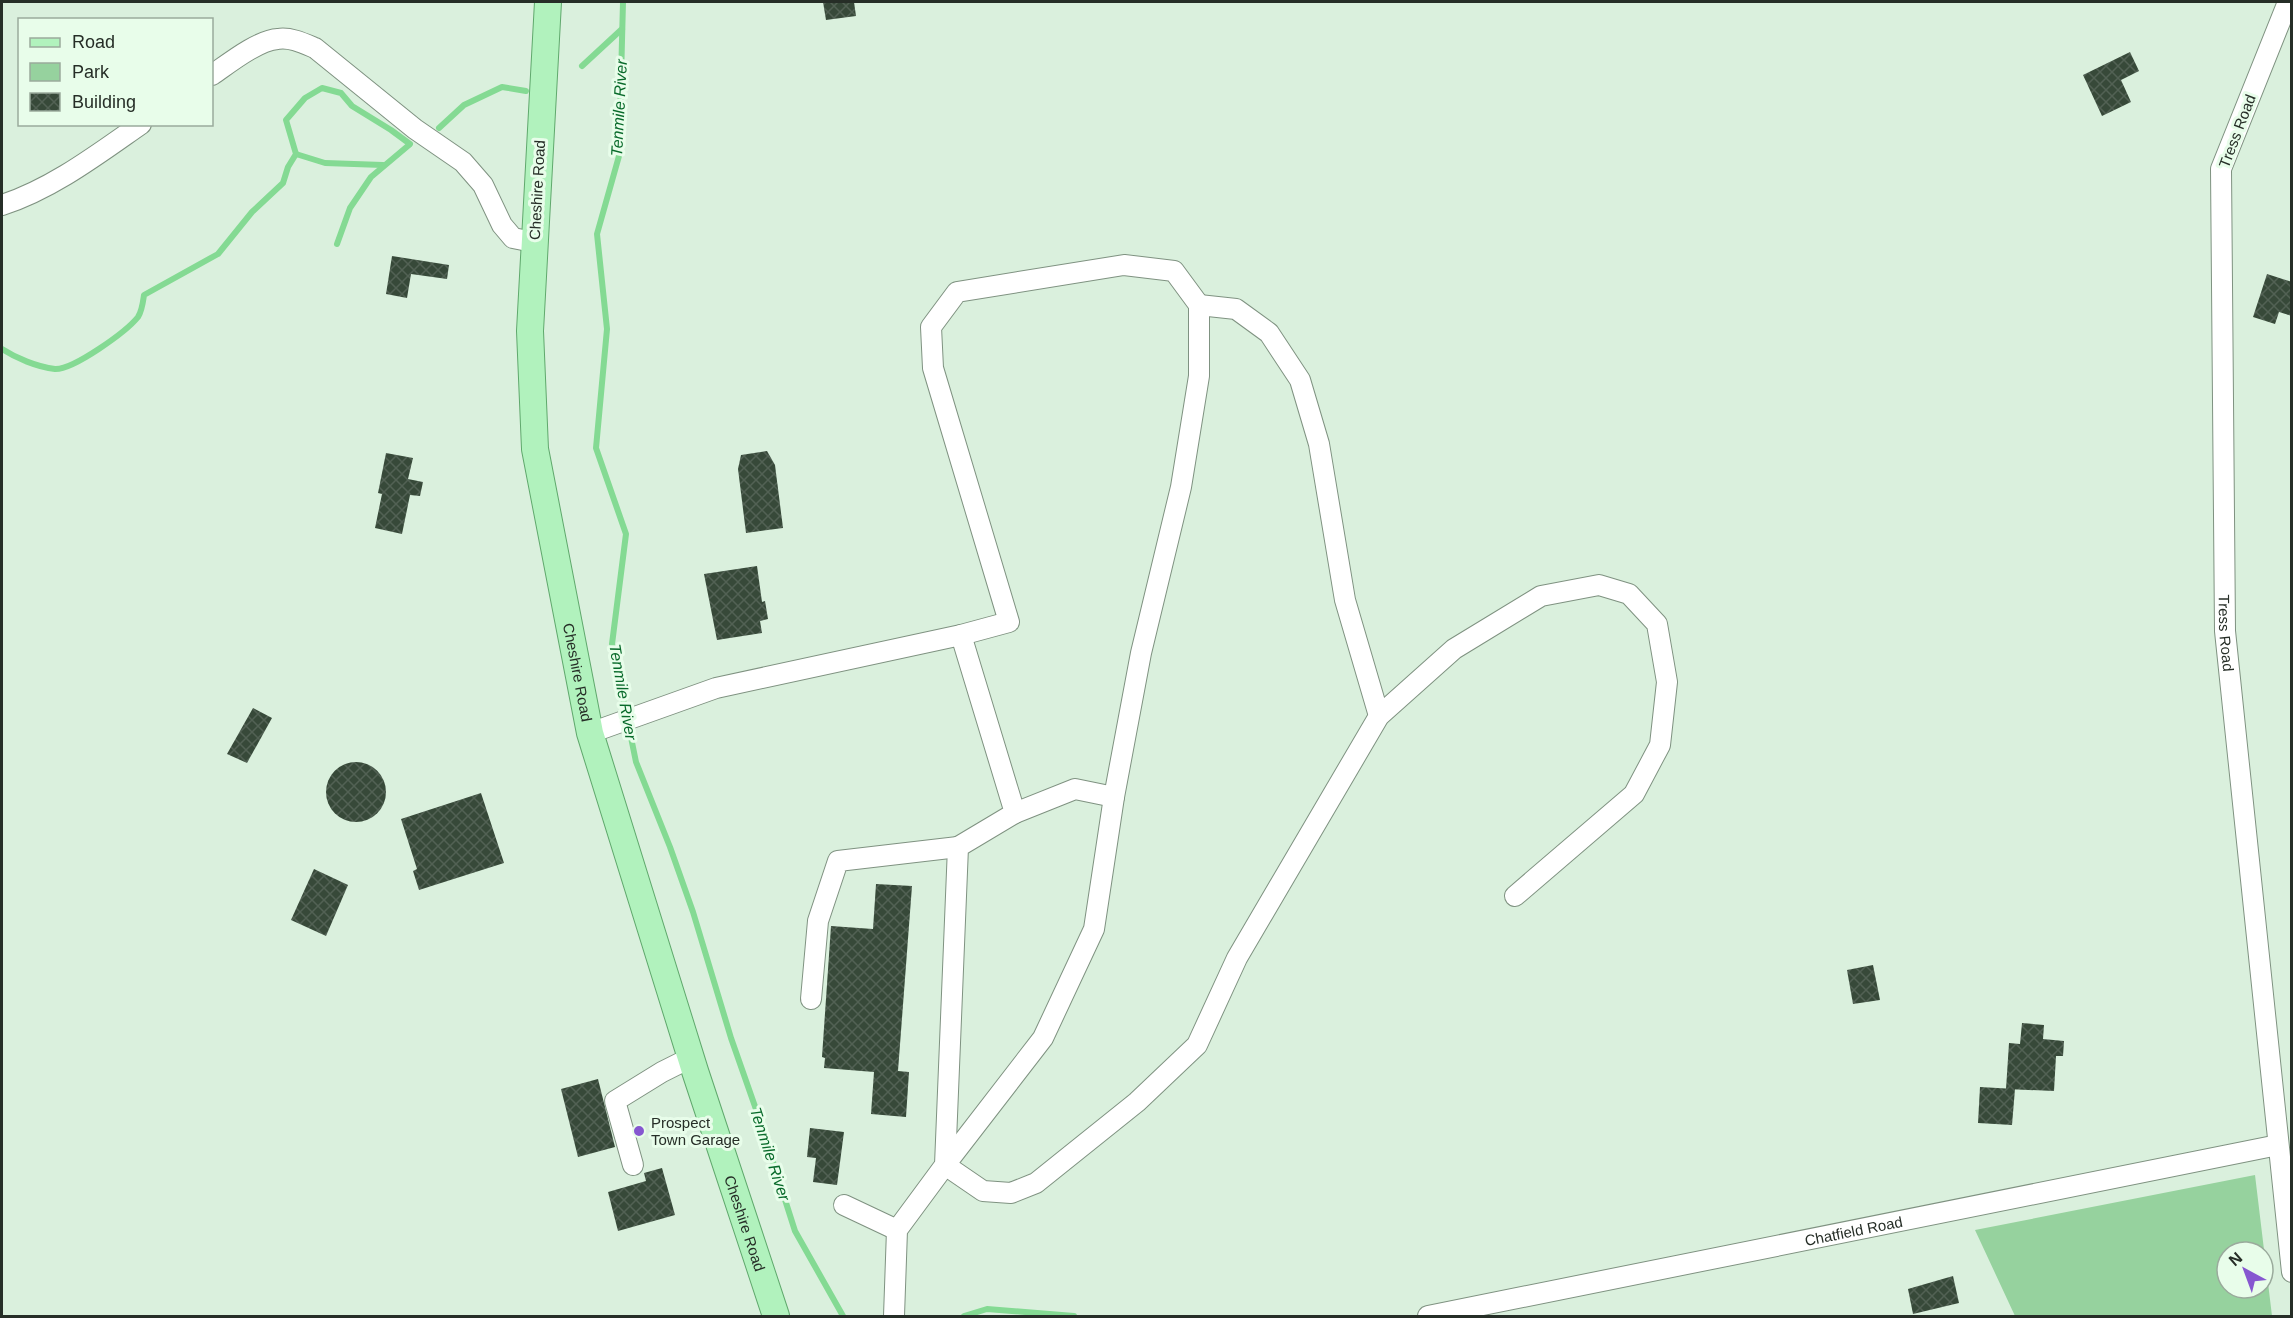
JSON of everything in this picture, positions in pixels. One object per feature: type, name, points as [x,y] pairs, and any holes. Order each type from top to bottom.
[{"type":"main road","name":"Cheshire Road","points":[[548,2],[533,242],[530,331],[535,449],[590,734],[690,1058],[776,1317]]},
{"type":"street","name":"Tress Road","points":[[2288,2],[2221,169],[2225,631],[2292,1272]]},
{"type":"street","points":[[213,74],[256,47],[277,39],[298,41],[315,48],[398,116],[463,162],[483,185],[502,225],[513,238],[533,242]]},
{"type":"street","points":[[2,205],[43,186],[138,126]]},
{"type":"street","points":[[590,734],[716,688],[961,635],[1009,622],[933,368],[931,327],[957,292],[1124,265],[1174,272],[1199,305],[1199,376],[1181,488],[1141,653],[1114,797],[1094,929],[1043,1038],[897,1230],[894,1317]]},
{"type":"street","points":[[1199,305],[1236,309],[1269,333],[1300,380],[1319,444],[1345,600],[1379,716]]},
{"type":"street","points":[[945,1165],[984,1191],[1011,1193],[1036,1183],[1137,1102],[1197,1045],[1237,958],[1379,716],[1454,649],[1541,596],[1599,585],[1629,594],[1657,624],[1667,681],[1660,745],[1634,794],[1515,896]]},
{"type":"street","points":[[961,635],[1015,813]]},
{"type":"street","points":[[811,999],[818,921],[838,861],[958,847],[1015,813],[1075,789],[1114,797]]},
{"type":"street","points":[[945,1165],[958,847]]},
{"type":"street","points":[[633,1165],[615,1101],[690,1058]]},
{"type":"street","name":"Chatfield Road","points":[[1428,1317],[2278,1145]]},
{"type":"street","points":[[843,1205],[897,1230]]},
{"type":"green space","points":[[2255,1175],[2263,1240],[2215,1240],[2215,1300],[2270,1300],[2272,1316],[2015,1316],[1975,1230]]},
{"type":"building","points":[[823,2],[854,2],[856,16],[826,20]]},
{"type":"building","points":[[2130,52],[2139,71],[2121,80],[2131,102],[2102,116],[2083,75]]},
{"type":"building","points":[[392,256],[449,265],[447,279],[411,274],[407,298],[386,294]]},
{"type":"building","points":[[2267,274],[2292,282],[2292,316],[2279,312],[2275,324],[2253,317]]},
{"type":"building","points":[[767,451],[775,465],[783,528],[746,533],[738,469],[741,455]]},
{"type":"building","points":[[386,453],[413,458],[408,479],[423,482],[420,496],[410,495],[402,534],[375,528],[382,494],[378,493]]},
{"type":"building","points":[[757,566],[762,602],[765,601],[768,619],[760,621],[762,633],[717,640],[704,574]]},
{"type":"building","points":[[253,708],[272,718],[247,763],[227,754]]},
{"type":"building","points":[[356,762],[377,771],[386,792],[377,813],[356,822],[335,813],[326,792],[335,771]]},
{"type":"building","points":[[481,793],[504,863],[419,890],[413,871],[417,869],[401,819]]},
{"type":"building","points":[[314,869],[348,885],[326,936],[291,920]]},
{"type":"building","points":[[876,884],[912,886],[898,1071],[909,1072],[906,1117],[871,1114],[874,1072],[824,1068],[825,1058],[822,1057],[831,926],[873,929]]},
{"type":"building","points":[[1873,965],[1880,1000],[1853,1004],[1847,970]]},
{"type":"building","points":[[2022,1023],[2044,1025],[2043,1039],[2064,1041],[2063,1056],[2056,1056],[2054,1091],[2006,1089],[2009,1043],[2020,1044]]},
{"type":"building","points":[[598,1079],[615,1147],[578,1157],[561,1089]]},
{"type":"building","points":[[1980,1087],[2015,1089],[2012,1125],[1978,1123]]},
{"type":"building","points":[[810,1128],[844,1132],[837,1185],[813,1182],[816,1158],[807,1157]]},
{"type":"building","points":[[662,1168],[675,1215],[618,1231],[608,1192],[646,1181],[644,1173]]},
{"type":"building","points":[[1953,1276],[1959,1303],[1913,1314],[1908,1289]]},
{"type":"waterway","name":"Tenmile River","points":[[623,2],[619,156],[597,234],[607,329],[596,448],[626,534],[612,644],[636,762],[693,912],[731,1038],[795,1231],[843,1316]]},
{"type":"waterway","points":[[582,66],[622,29]]},
{"type":"waterway","points":[[439,128],[464,105],[502,87],[526,91]]},
{"type":"waterway","points":[[2,349],[27,362],[48,368],[63,368],[99,349],[132,324],[138,317],[144,295],[218,254],[252,212],[283,183],[288,167],[296,154],[286,120],[305,98],[322,88],[341,93],[352,106],[410,144]]},
{"type":"waterway","points":[[337,244],[350,208],[371,177],[409,145]]},
{"type":"waterway","points":[[296,154],[325,163],[383,165]]},
{"type":"waterway","name":"Tenmile River","points":[[964,1316],[987,1309],[1074,1316]]},
{"type":"place","name":"Prospect Town Garage","points":[[639,1131]]}]
